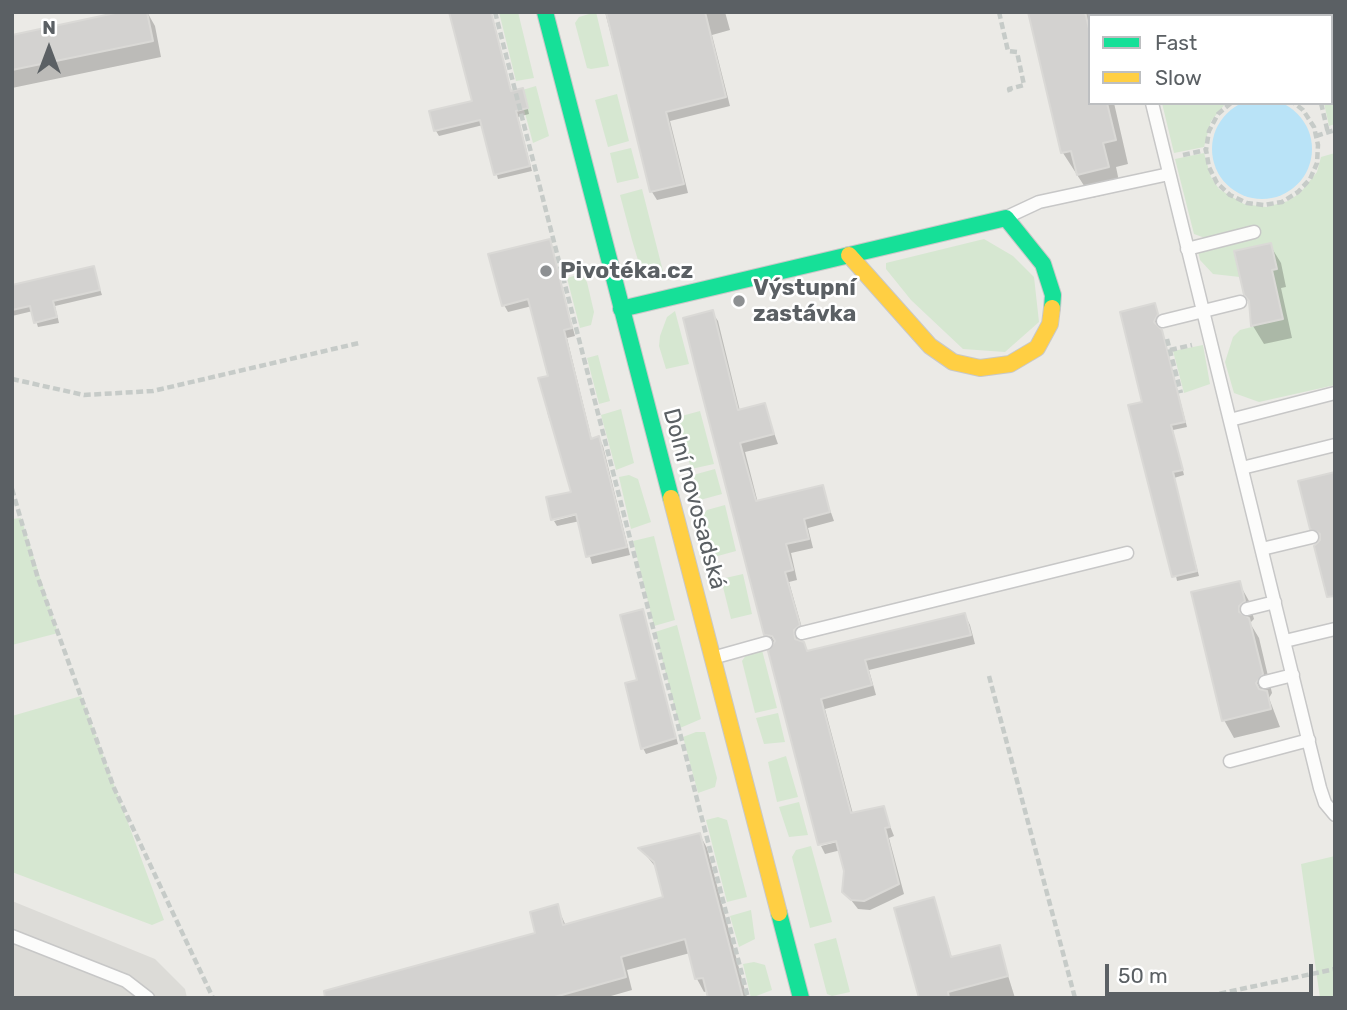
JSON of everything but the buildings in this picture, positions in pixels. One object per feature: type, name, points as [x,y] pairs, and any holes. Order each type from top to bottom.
[{"type":"main road","name":"Dolní novosadská","points":[[545,12],[801,998]]},
{"type":"main road","points":[[621,309],[921,237],[1006,218],[1043,264],[1053,295],[1050,324],[1041,343],[1021,359],[1003,366],[965,367],[940,356],[849,255]]},
{"type":"lane","points":[[1152,105],[1325,803],[1335,815]]},
{"type":"lane","points":[[1006,218],[1039,202],[1169,174]]},
{"type":"lane","points":[[1187,249],[1254,232]]},
{"type":"lane","points":[[921,237],[926,256]]},
{"type":"lane","points":[[1163,321],[1240,302]]},
{"type":"lane","points":[[1230,420],[1335,393]]},
{"type":"lane","points":[[1242,468],[1335,445]]},
{"type":"lane","points":[[1262,549],[1312,537]]},
{"type":"lane","points":[[802,634],[1127,552]]},
{"type":"lane","points":[[1247,609],[1275,602]]},
{"type":"lane","points":[[1284,641],[1335,629]]},
{"type":"lane","points":[[712,658],[766,643]]},
{"type":"lane","points":[[1265,682],[1293,675]]},
{"type":"lane","points":[[1230,761],[1309,740]]},
{"type":"lane","points":[[12,936],[126,981],[148,998]]},
{"type":"path","points":[[495,12],[748,998]]},
{"type":"path","points":[[999,12],[1009,51],[1017,52],[1024,85],[1009,89],[1010,92]]},
{"type":"path","points":[[1229,105],[1218,114],[1209,131],[1208,159],[1217,183],[1230,195],[1247,203],[1264,205],[1282,202],[1297,192],[1310,179],[1317,163],[1316,136],[1303,110],[1297,105]]},
{"type":"path","points":[[1321,105],[1328,133]]},
{"type":"path","points":[[1316,136],[1335,130]]},
{"type":"path","points":[[1163,321],[1181,393]]},
{"type":"path","points":[[12,379],[85,395],[153,391],[359,344]]},
{"type":"path","points":[[12,489],[37,575],[114,788],[213,998]]},
{"type":"path","points":[[989,676],[1075,998]]},
{"type":"path","points":[[1199,998],[1335,969]]},
{"type":"shaded area","points":[[12,901],[155,959],[185,989],[187,998],[12,998]]},
{"type":"green space","points":[[499,12],[518,12],[534,78],[516,81]]},
{"type":"green space","points":[[596,12],[609,66],[591,69],[587,68],[575,23],[579,17]]},
{"type":"green space","points":[[1335,12],[1335,124],[1329,126],[1324,105],[1333,105],[1333,14],[1298,14]]},
{"type":"green space","points":[[536,86],[549,136],[533,143],[519,91]]},
{"type":"green space","points":[[617,94],[629,141],[608,147],[595,100]]},
{"type":"green space","points":[[1162,105],[1224,105],[1211,121],[1204,147],[1174,153]]},
{"type":"green space","points":[[631,148],[639,178],[617,183],[610,153]]},
{"type":"green space","points":[[1204,153],[1211,177],[1219,189],[1244,204],[1266,207],[1288,201],[1300,193],[1317,172],[1321,157],[1335,153],[1335,385],[1259,402],[1234,393],[1225,362],[1233,337],[1240,330],[1283,319],[1272,270],[1277,268],[1271,243],[1235,251],[1240,277],[1213,274],[1200,260],[1198,251],[1258,237],[1255,225],[1205,238],[1194,234],[1175,159]]},
{"type":"green space","points":[[642,189],[665,279],[652,276],[640,267],[620,195]]},
{"type":"green space","points":[[984,239],[1013,256],[1034,277],[1039,322],[1005,352],[963,349],[911,300],[886,269],[886,263]]},
{"type":"green space","points":[[581,274],[587,282],[594,312],[591,325],[580,328],[567,278]]},
{"type":"green space","points":[[675,311],[689,364],[666,369],[659,346],[660,336],[667,317]]},
{"type":"green space","points":[[1203,345],[1210,384],[1184,393],[1173,351]]},
{"type":"green space","points":[[598,355],[610,401],[599,404],[587,358]]},
{"type":"green space","points":[[621,409],[634,463],[616,470],[601,415]]},
{"type":"green space","points":[[700,411],[714,464],[691,469],[678,417]]},
{"type":"green space","points":[[715,469],[722,494],[700,500],[693,475]]},
{"type":"green space","points":[[629,475],[638,479],[651,522],[631,529],[619,477]]},
{"type":"green space","points":[[725,505],[736,551],[714,557],[703,515],[707,510]]},
{"type":"green space","points":[[21,518],[58,633],[12,645],[12,519]]},
{"type":"green space","points":[[654,536],[675,620],[654,626],[633,541]]},
{"type":"green space","points":[[743,574],[752,614],[731,619],[721,579]]},
{"type":"green space","points":[[677,625],[701,719],[680,728],[655,632]]},
{"type":"green space","points":[[762,650],[777,708],[755,713],[742,661],[746,655]]},
{"type":"green space","points":[[81,696],[164,920],[152,925],[12,872],[12,716]]},
{"type":"green space","points":[[778,713],[785,742],[764,744],[756,718]]},
{"type":"green space","points":[[705,732],[717,778],[715,787],[698,793],[683,737]]},
{"type":"green space","points":[[786,756],[798,797],[777,802],[768,762]]},
{"type":"green space","points":[[799,802],[808,835],[789,837],[779,807]]},
{"type":"green space","points":[[718,817],[727,820],[747,897],[727,902],[706,820]]},
{"type":"green space","points":[[811,846],[832,922],[810,928],[792,857],[796,850]]},
{"type":"green space","points":[[1335,856],[1335,998],[1320,998],[1301,864]]},
{"type":"green space","points":[[751,910],[755,939],[739,947],[730,916]]},
{"type":"green space","points":[[836,938],[850,992],[832,996],[827,994],[814,944]]},
{"type":"green space","points":[[754,962],[765,965],[772,990],[751,998],[743,964]]},
{"type":"water","points":[[1238,105],[1290,107],[1304,121],[1311,139],[1311,159],[1304,177],[1290,191],[1272,198],[1252,198],[1234,191],[1220,177],[1213,159],[1213,139],[1220,121]]},
{"type":"traffic: fast","points":[[545,12],[671,498]]},
{"type":"traffic: fast","points":[[621,309],[1006,218],[1043,264],[1053,295],[1052,308]]},
{"type":"traffic: fast","points":[[779,913],[801,998]]},
{"type":"traffic: slow","points":[[849,255],[930,346],[953,362],[980,368],[1010,364],[1037,348],[1050,324],[1052,308]]},
{"type":"traffic: slow","points":[[671,498],[779,913]]},
{"type":"place","name":"Pivotéka.cz","points":[[546,271]]},
{"type":"place","name":"Výstupní zastávka","points":[[739,301]]}]
